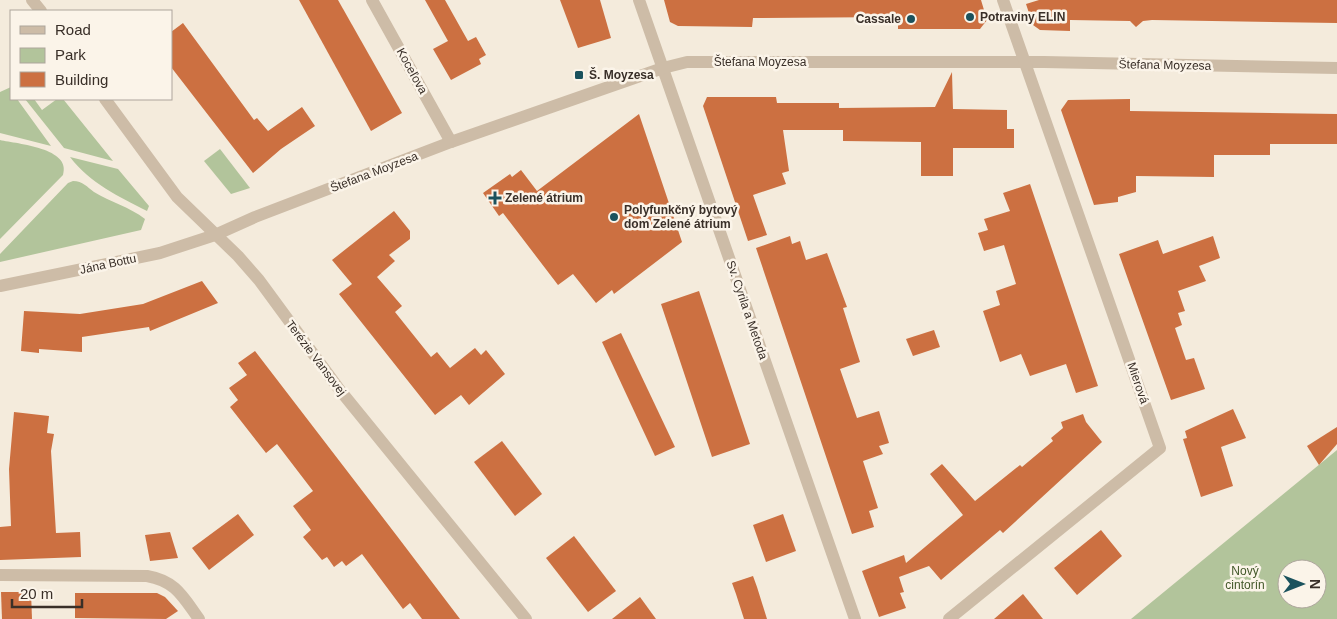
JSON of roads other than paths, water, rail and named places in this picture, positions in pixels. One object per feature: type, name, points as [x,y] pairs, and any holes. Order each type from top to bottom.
[{"type":"street","name":"Koceľova","points":[[372,0],[451,142]]},
{"type":"street","name":"Sv. Cyrila a Metoda","points":[[640,0],[855,619]]},
{"type":"street","name":"Mierová","points":[[949,619],[1160,448],[1003,0]]},
{"type":"street","name":"Štefana Moyzesa","points":[[215,235],[255,217],[451,142],[663,68],[687,62],[1024,62],[1337,68]]},
{"type":"street","name":"Terézie Vansovej","points":[[106,100],[177,197],[238,256],[259,280],[339,389],[526,619]]},
{"type":"street","name":"Jána Bottu","points":[[0,286],[160,253],[215,235]]},
{"type":"street","points":[[0,575],[147,576],[163,579],[176,588],[199,619]]},
{"type":"place","name":"Potraviny ELIN","points":[[970,17]]},
{"type":"place","name":"Cassale","points":[[911,19]]},
{"type":"place","name":"Š. Moyzesa","points":[[579,75]]},
{"type":"place","name":"Zelené átrium","points":[[495,198]]},
{"type":"place","name":"Polyfunkčný bytový dom Zelené átrium","points":[[614,217]]},
{"type":"park label","name":"Nový cintorín","points":[[1245,578]]}]
